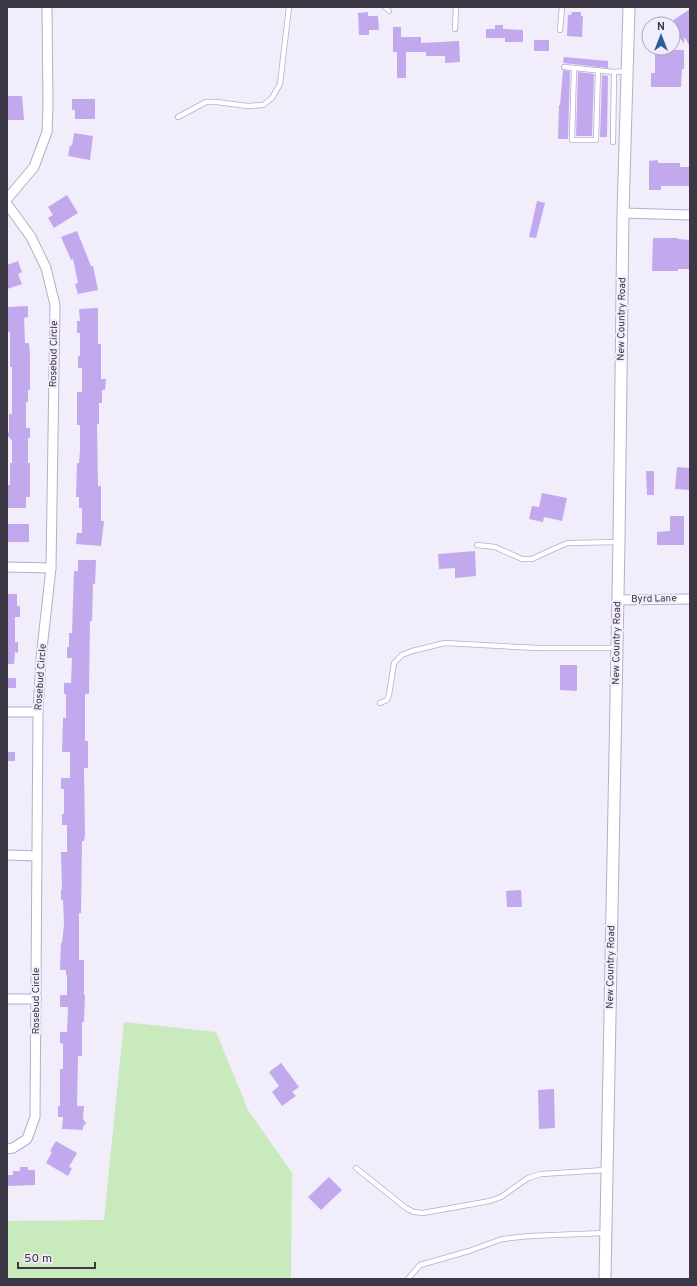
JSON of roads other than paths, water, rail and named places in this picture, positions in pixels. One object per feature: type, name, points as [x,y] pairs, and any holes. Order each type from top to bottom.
[{"type":"street","points":[[7,199],[34,167],[47,132],[47,7]]},
{"type":"street","name":"New Country Road","points":[[605,1279],[619,542],[623,213],[629,7]]},
{"type":"street","name":"Rosebud Circle","points":[[7,204],[31,237],[46,268],[55,304],[51,568],[41,658],[38,712],[35,1117],[27,1139],[12,1148],[7,1149]]},
{"type":"street","points":[[623,213],[690,215]]},
{"type":"street","points":[[7,567],[51,568]]},
{"type":"street","name":"Byrd Lane","points":[[617,600],[690,598]]},
{"type":"street","points":[[7,712],[38,712]]},
{"type":"street","points":[[7,856],[37,856]]},
{"type":"street","points":[[7,999],[36,999]]},
{"type":"lane","points":[[178,117],[206,102],[247,106],[263,105],[272,98],[280,84],[289,7]]},
{"type":"lane","points":[[385,7],[389,11]]},
{"type":"lane","points":[[455,29],[456,7]]},
{"type":"lane","points":[[560,30],[562,7]]},
{"type":"lane","points":[[564,67],[614,72],[627,71]]},
{"type":"lane","points":[[574,68],[572,140],[596,140],[598,70]]},
{"type":"lane","points":[[613,142],[614,72]]},
{"type":"lane","points":[[477,544],[495,547],[522,559],[532,559],[568,543],[619,542]]},
{"type":"lane","points":[[380,703],[387,700],[389,695],[394,663],[397,659],[412,651],[430,646],[445,644],[538,648],[616,648]]},
{"type":"lane","points":[[356,1168],[406,1208],[414,1212],[423,1213],[490,1201],[501,1197],[528,1178],[541,1174],[608,1170]]},
{"type":"lane","points":[[408,1279],[420,1265],[469,1251],[502,1239],[530,1236],[605,1233]]}]
